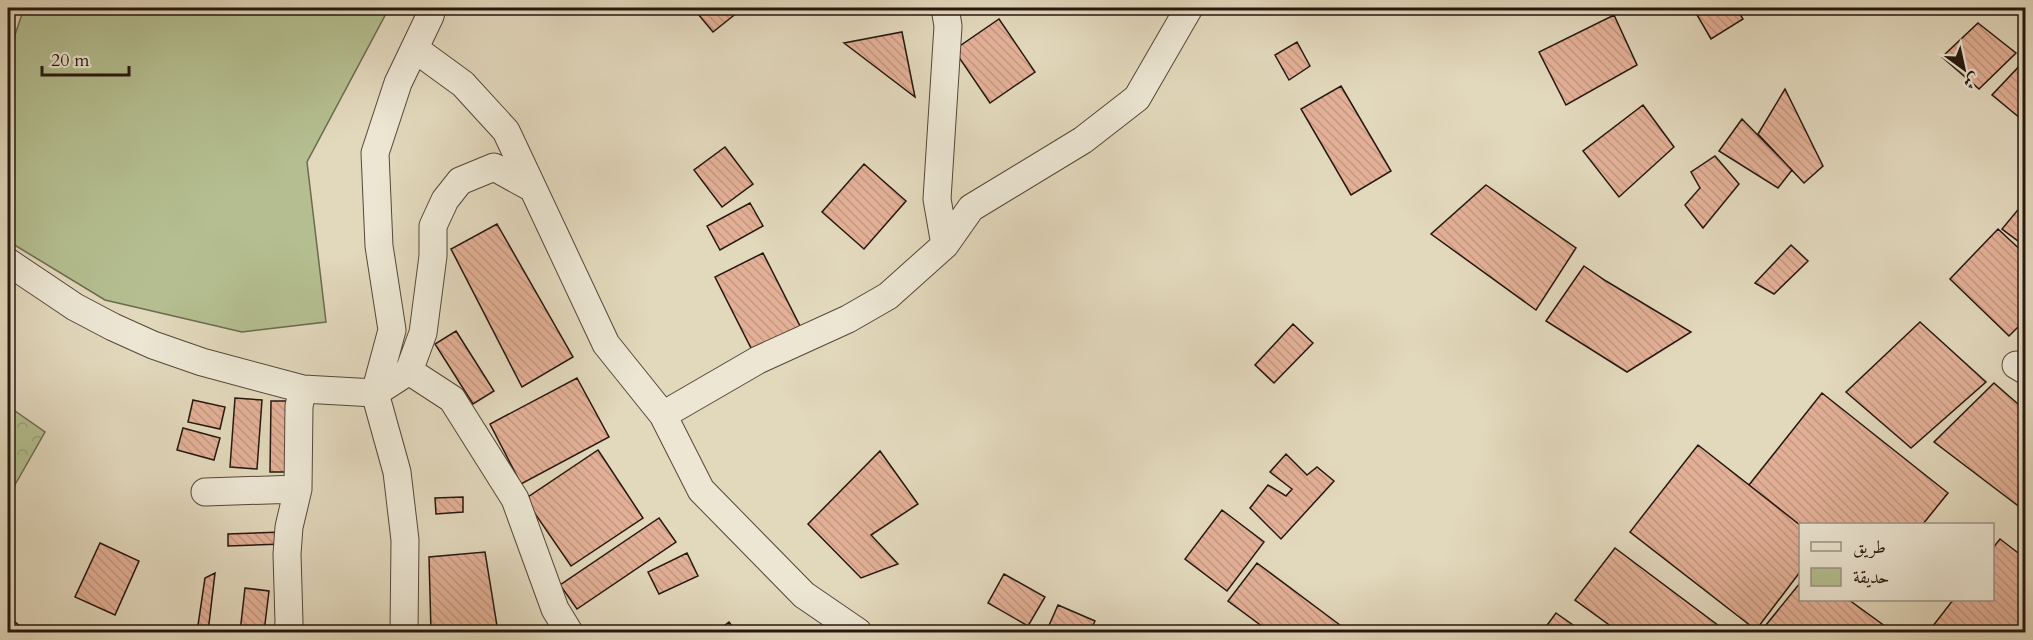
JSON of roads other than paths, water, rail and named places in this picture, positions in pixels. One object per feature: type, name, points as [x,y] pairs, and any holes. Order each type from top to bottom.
[{"type":"street","points":[[404,633],[405,540],[397,472],[375,393],[392,330],[378,246],[375,153],[398,83],[432,8]]},
{"type":"street","points":[[945,8],[948,26],[937,199],[945,245]]},
{"type":"street","points":[[663,415],[758,360],[848,319],[888,296],[945,245],[971,208],[1083,140],[1137,98],[1189,8]]},
{"type":"street","points":[[415,49],[463,84],[506,131],[606,344],[663,415],[701,490],[804,595],[858,633]]},
{"type":"street","points":[[8,262],[75,307],[153,345],[202,362],[303,390],[375,393],[409,370],[423,333],[433,256],[433,226],[445,200],[460,181],[494,167],[532,188]]},
{"type":"street","points":[[409,370],[452,399],[515,499],[555,609],[569,633]]},
{"type":"street","points":[[288,633],[287,554],[289,527],[298,489],[299,406],[303,390]]},
{"type":"street","points":[[205,492],[298,489]]}]
